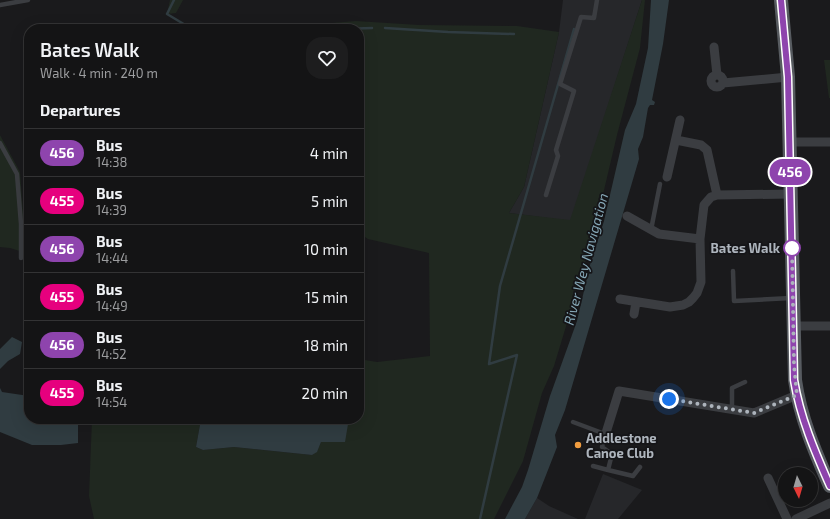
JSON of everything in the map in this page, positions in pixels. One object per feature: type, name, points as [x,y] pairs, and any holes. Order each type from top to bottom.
[{"type":"main road","points":[[781,0],[788,77],[794,365],[797,395],[810,436],[829,480]]},
{"type":"street","points":[[714,47],[717,75],[722,77],[723,83],[788,77]]},
{"type":"street","points":[[667,177],[680,120]]},
{"type":"street","points":[[676,140],[702,145],[706,150],[717,195]]},
{"type":"street","points":[[790,142],[830,142]]},
{"type":"street","points":[[620,299],[670,307],[683,305],[693,298],[697,293],[701,282],[700,239],[704,205],[712,197],[717,195],[791,194]]},
{"type":"street","points":[[627,216],[659,234],[700,239]]},
{"type":"street","points":[[634,314],[636,302]]},
{"type":"street","points":[[793,326],[830,326]]},
{"type":"street","points":[[605,435],[619,391],[754,413],[797,395]]},
{"type":"street","points":[[768,478],[787,519]]},
{"type":"street","points":[[796,519],[830,503]]},
{"type":"lane","points":[[0,5],[28,0]]},
{"type":"lane","points":[[546,195],[558,156],[556,150],[574,91],[560,84],[581,16],[594,18],[597,0]]},
{"type":"lane","points":[[0,143],[17,174],[21,224],[20,258]]},
{"type":"lane","points":[[652,230],[660,184]]},
{"type":"lane","points":[[732,271],[734,302],[793,298]]},
{"type":"lane","points":[[732,410],[732,388],[745,382]]},
{"type":"lane","points":[[573,422],[605,435],[602,447],[612,454],[608,470]]},
{"type":"lane","points":[[593,466],[633,476],[640,467]]},
{"type":"shaded area","points":[[170,0],[183,0],[176,13],[167,14]]},
{"type":"shaded area","points":[[563,0],[642,0],[571,221],[509,213],[524,187],[559,32]]},
{"type":"shaded area","points":[[642,0],[645,0],[640,48],[617,135],[593,237],[554,366],[542,393],[523,461],[494,519],[94,519],[89,496],[92,424],[200,424],[196,447],[203,450],[234,447],[312,455],[317,451],[321,442],[339,424],[364,424],[364,360],[377,362],[430,356],[429,253],[368,239],[364,236],[364,24],[320,24],[356,21],[419,25],[517,26],[559,32],[524,187],[509,213],[570,220]]},
{"type":"shaded area","name":"River Wey Navigation","points":[[651,0],[669,0],[663,44],[652,100],[655,102],[654,105],[650,105],[648,108],[643,137],[638,149],[639,159],[565,410],[555,435],[557,447],[537,498],[525,519],[505,519],[522,487],[550,396],[577,321],[590,265],[604,221],[625,130],[636,104],[648,48]]},
{"type":"shaded area","points":[[824,60],[830,60],[830,98],[829,98]]},
{"type":"shaded area","points":[[0,135],[20,172],[24,226],[24,252],[10,248],[0,247]]},
{"type":"shaded area","points":[[12,337],[22,342],[20,354],[8,361],[0,369],[0,349]]},
{"type":"shaded area","points":[[0,388],[2,392],[24,395],[24,424],[78,424],[78,443],[61,445],[32,445],[0,432]]},
{"type":"shaded area","points":[[200,424],[348,424],[345,442],[321,442],[317,452],[312,455],[234,447],[203,450],[196,447]]},
{"type":"shaded area","points":[[603,474],[642,490],[618,519],[585,519]]},
{"type":"shaded area","points":[[537,498],[549,506],[578,519],[525,519]]},
{"type":"waterway","points":[[174,0],[167,14],[184,24]]},
{"type":"waterway","points":[[364,28],[372,28]]},
{"type":"waterway","points":[[385,28],[514,34]]},
{"type":"waterway","points":[[480,519],[517,355],[489,364],[500,286],[574,29]]},
{"type":"bus line","name":"456","points":[[781,0],[788,77],[793,260],[794,380],[802,415],[830,486]]},
{"type":"place","name":"Bates Walk","points":[[792,248]]},
{"type":"place","name":"Addlestone Canoe Club","points":[[578,445]]},
{"type":"route","points":[[669,399],[746,413],[754,413],[797,395],[794,380],[792,248]]}]
